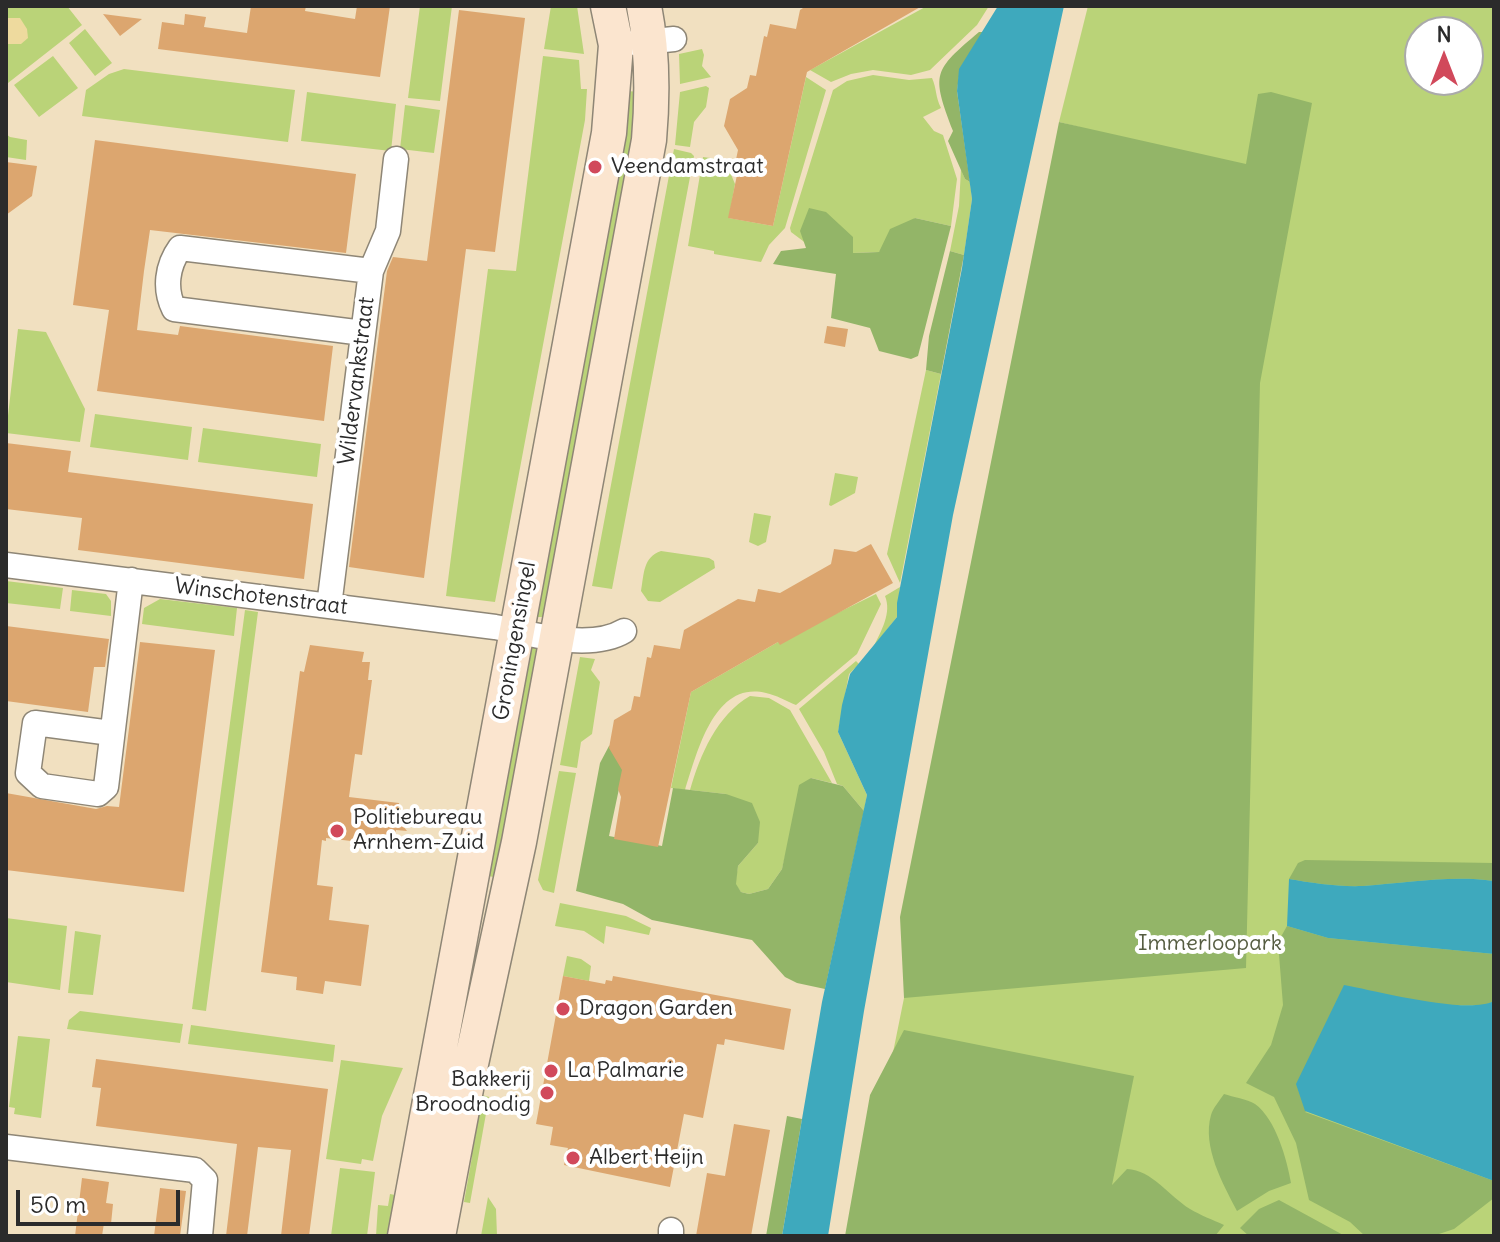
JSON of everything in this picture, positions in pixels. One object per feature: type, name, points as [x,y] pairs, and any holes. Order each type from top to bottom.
[{"type":"street","name":"Groningensingel","points":[[405,1236],[609,133],[616,45],[608,6]]},
{"type":"street","name":"Groningensingel","points":[[438,1236],[469,1073],[519,842],[649,140],[653,88],[663,40],[644,6]]},
{"type":"street","points":[[616,45],[663,40]]},
{"type":"street","name":"Wildervankstraat","points":[[329,606],[371,271],[388,231],[396,159]]},
{"type":"street","points":[[363,333],[174,309],[167,295],[171,260],[180,248],[371,271]]},
{"type":"street","name":"Winschotenstraat","points":[[6,565],[516,631],[557,639]]},
{"type":"street","points":[[111,733],[131,580]]},
{"type":"street","name":"Groningensingel","points":[[557,639],[613,638],[624,631]]},
{"type":"street","points":[[6,1147],[195,1170],[205,1180],[200,1236]]},
{"type":"green space","points":[[6,6],[67,6],[82,25],[8,83]]},
{"type":"green space","points":[[420,6],[452,6],[440,101],[408,98]]},
{"type":"green space","points":[[551,6],[577,6],[584,54],[544,49]]},
{"type":"green space","points":[[927,6],[989,6],[977,25],[930,70],[911,75],[873,70],[831,82],[810,70]]},
{"type":"green space","name":"Immerloopark","points":[[1088,6],[1494,6],[1494,1236],[856,1236],[904,998],[925,920],[1079,127],[1059,122]]},
{"type":"green space","points":[[85,29],[112,63],[95,76],[69,43]]},
{"type":"green space","points":[[979,32],[983,32],[960,69],[957,91],[970,182],[965,179],[948,141],[953,131],[939,84],[945,65]]},
{"type":"green space","points":[[702,49],[702,66],[711,77],[680,84],[679,54]]},
{"type":"green space","points":[[53,56],[78,88],[39,117],[14,85]]},
{"type":"green space","points":[[543,56],[579,60],[581,89],[587,89],[585,120],[495,602],[446,596],[488,269],[516,271]]},
{"type":"green space","points":[[124,69],[295,90],[288,142],[82,116],[86,90],[109,74]]},
{"type":"green space","points":[[873,75],[909,80],[932,78],[941,108],[923,117],[934,131],[943,135],[957,179],[951,226],[915,218],[879,252],[853,253],[853,237],[807,244],[790,228],[833,90],[847,81]]},
{"type":"green space","points":[[806,77],[826,90],[785,228],[769,245],[761,262],[688,246],[703,157],[725,160],[735,184],[729,218],[773,226]]},
{"type":"green space","points":[[709,88],[706,107],[694,122],[690,147],[675,145],[680,92]]},
{"type":"green space","points":[[623,91],[647,92],[546,617],[538,617],[535,614]]},
{"type":"green space","points":[[307,92],[396,104],[391,151],[301,141]]},
{"type":"green space","points":[[1271,92],[1312,103],[1260,383],[1246,968],[904,998],[900,917],[1059,122],[1246,164],[1258,94]]},
{"type":"green space","points":[[405,105],[440,110],[434,153],[400,149]]},
{"type":"green space","points":[[6,134],[27,140],[26,160],[6,157]]},
{"type":"green space","points":[[674,149],[694,156],[612,589],[592,586]]},
{"type":"green space","points":[[961,169],[965,179],[970,182],[972,199],[964,255],[950,251],[959,206]]},
{"type":"green space","points":[[809,208],[826,212],[853,237],[853,253],[879,252],[890,229],[915,218],[951,226],[918,356],[911,359],[879,351],[870,328],[831,318],[836,274],[773,264],[781,251],[806,248],[800,231]]},
{"type":"green space","points":[[950,251],[964,255],[941,374],[926,370],[929,336]]},
{"type":"green space","points":[[18,329],[46,332],[85,409],[80,442],[6,433]]},
{"type":"green space","points":[[926,370],[941,374],[900,583],[887,554]]},
{"type":"green space","points":[[95,414],[192,427],[188,460],[90,447]]},
{"type":"green space","points":[[203,428],[321,444],[317,477],[198,462]]},
{"type":"green space","points":[[835,473],[858,477],[855,493],[831,506],[829,505]]},
{"type":"green space","points":[[754,513],[771,516],[766,542],[758,546],[749,542]]},
{"type":"green space","points":[[661,551],[709,558],[714,561],[715,568],[660,602],[648,601],[641,591],[644,572],[651,557]]},
{"type":"green space","points":[[6,581],[63,588],[60,609],[6,603]]},
{"type":"green space","points":[[900,587],[897,617],[874,646],[886,615],[885,596]]},
{"type":"green space","points":[[72,590],[106,594],[111,601],[111,616],[70,611]]},
{"type":"green space","points":[[876,594],[881,604],[857,654],[796,705],[766,693],[748,692],[733,697],[710,723],[685,790],[671,788],[691,692],[778,642]]},
{"type":"green space","points":[[160,599],[237,608],[234,636],[142,624],[144,608]]},
{"type":"green space","points":[[245,610],[258,612],[206,1011],[192,1009]]},
{"type":"green space","points":[[535,645],[539,649],[505,879],[477,874],[525,648]]},
{"type":"green space","points":[[580,657],[595,659],[591,670],[600,682],[592,734],[581,742],[577,768],[560,765]]},
{"type":"green space","points":[[856,661],[859,664],[849,674],[838,732],[867,795],[864,811],[843,786],[837,784],[824,752],[799,709]]},
{"type":"green space","points":[[750,696],[769,698],[790,710],[832,783],[811,778],[792,829],[782,869],[768,889],[749,894],[741,892],[735,884],[738,866],[758,843],[726,794],[690,790],[711,737],[728,714]]},
{"type":"green space","points":[[631,732],[609,836],[662,846],[673,788],[726,794],[752,803],[760,822],[758,843],[738,866],[736,884],[741,892],[749,894],[768,889],[782,869],[799,785],[811,778],[843,786],[864,811],[825,989],[785,977],[752,940],[652,920],[623,904],[576,891],[600,763],[609,746]]},
{"type":"green space","points":[[559,771],[576,773],[554,893],[543,890],[538,880]]},
{"type":"green space","points":[[1305,860],[1494,863],[1494,881],[1445,879],[1354,886],[1289,879],[1298,863]]},
{"type":"green space","points":[[560,903],[626,916],[651,928],[649,935],[606,926],[604,944],[584,931],[555,926]]},
{"type":"green space","points":[[6,918],[67,926],[60,990],[6,982]]},
{"type":"green space","points":[[1287,926],[1328,938],[1494,954],[1494,1001],[1485,1005],[1459,1005],[1305,1112],[1494,1181],[1494,1198],[1454,1229],[1433,1236],[1365,1236],[1350,1222],[1309,1200],[1296,1143],[1274,1097],[1246,1083],[1271,1045],[1283,1005],[1278,942]]},
{"type":"green space","points":[[75,931],[101,935],[93,995],[68,993]]},
{"type":"green space","points":[[567,956],[581,959],[591,966],[589,981],[563,976]]},
{"type":"green space","points":[[80,1011],[183,1024],[180,1043],[67,1029],[69,1020]]},
{"type":"green space","points":[[191,1025],[335,1045],[333,1062],[188,1044]]},
{"type":"green space","points":[[904,1030],[1134,1076],[1112,1185],[1127,1169],[1136,1170],[1190,1209],[1224,1225],[1215,1236],[845,1236],[870,1095]]},
{"type":"green space","points":[[18,1036],[50,1039],[41,1118],[14,1114],[15,1108],[9,1107]]},
{"type":"green space","points":[[341,1060],[403,1068],[382,1116],[373,1161],[362,1159],[361,1164],[326,1159]]},
{"type":"green space","points":[[480,1083],[491,1084],[491,1087],[483,1086],[482,1095],[489,1097],[470,1203],[464,1202],[472,1157],[466,1156]]},
{"type":"green space","points":[[1224,1094],[1252,1102],[1269,1119],[1287,1163],[1291,1183],[1269,1191],[1237,1211],[1215,1165],[1209,1140],[1211,1115]]},
{"type":"green space","points":[[787,1116],[802,1119],[782,1236],[766,1236]]},
{"type":"green space","points":[[340,1168],[375,1172],[367,1236],[331,1236]]},
{"type":"green space","points":[[390,1194],[395,1195],[392,1236],[376,1236],[378,1205],[388,1206]]},
{"type":"green space","points":[[488,1197],[496,1209],[497,1236],[481,1236]]},
{"type":"green space","points":[[1279,1200],[1345,1236],[1249,1236],[1240,1228],[1259,1209]]},
{"type":"sand","points":[[6,18],[20,18],[27,29],[28,38],[21,44],[6,44]]},
{"type":"water","points":[[998,6],[1064,6],[953,515],[864,1011],[828,1236],[782,1236],[822,1002],[867,795],[838,732],[842,705],[850,674],[897,617],[897,603],[962,268],[972,199],[957,91],[959,69]]},
{"type":"water","points":[[1289,879],[1354,886],[1445,879],[1494,881],[1494,954],[1328,938],[1287,926]]},
{"type":"water","points":[[1344,985],[1443,1004],[1481,1005],[1494,1001],[1494,1181],[1305,1111],[1296,1084]]},
{"type":"building","points":[[251,6],[306,6],[305,11],[355,19],[357,6],[390,6],[380,77],[158,49],[162,22],[184,25],[185,14],[206,17],[204,27],[247,33]]},
{"type":"building","points":[[806,6],[922,6],[807,72],[773,226],[728,218],[737,175],[734,169],[738,150],[724,126],[730,99],[747,88],[750,75],[756,76],[764,36],[767,37],[770,24],[796,29],[800,10]]},
{"type":"building","points":[[459,10],[525,18],[495,252],[466,249],[424,578],[349,567],[387,271],[393,257],[427,261]]},
{"type":"building","points":[[103,14],[142,19],[120,36]]},
{"type":"building","points":[[95,140],[356,174],[346,253],[150,230],[144,271],[137,330],[178,335],[180,326],[333,346],[324,421],[97,391],[109,310],[73,305]]},
{"type":"building","points":[[6,162],[37,166],[32,196],[6,215]]},
{"type":"building","points":[[827,326],[848,329],[845,347],[824,343]]},
{"type":"building","points":[[6,443],[71,451],[68,472],[313,504],[304,579],[78,550],[82,518],[6,509]]},
{"type":"building","points":[[871,544],[893,583],[780,645],[778,642],[691,692],[658,847],[614,839],[622,770],[609,748],[614,720],[631,710],[634,696],[640,697],[647,657],[651,658],[654,645],[680,649],[684,630],[738,599],[755,602],[758,589],[780,593],[831,564],[834,549],[856,552]]},
{"type":"building","points":[[6,626],[109,639],[105,667],[94,667],[88,712],[6,701]]},
{"type":"building","points":[[140,642],[215,650],[184,892],[6,870],[6,793],[96,809],[119,807]]},
{"type":"building","points":[[310,645],[364,652],[362,662],[370,662],[368,680],[372,680],[362,755],[355,754],[349,797],[399,803],[397,818],[407,831],[396,830],[393,846],[322,840],[317,885],[333,887],[329,920],[369,925],[361,986],[325,981],[323,994],[296,990],[297,977],[261,972],[300,671],[304,672]]},
{"type":"building","points":[[563,976],[605,984],[606,980],[612,981],[613,976],[791,1009],[784,1050],[725,1039],[724,1045],[717,1044],[703,1118],[684,1114],[670,1187],[564,1165],[568,1148],[550,1145],[553,1127],[536,1124]]},
{"type":"building","points":[[96,1059],[328,1089],[309,1236],[281,1236],[291,1150],[258,1147],[247,1236],[226,1236],[237,1144],[96,1126],[101,1088],[92,1087]]},
{"type":"building","points":[[734,1124],[770,1130],[751,1236],[696,1236],[707,1173],[725,1176]]},
{"type":"building","points":[[82,1178],[109,1182],[106,1203],[113,1204],[111,1224],[104,1223],[102,1236],[75,1236]]},
{"type":"building","points":[[160,1188],[186,1191],[180,1236],[154,1236]]},
{"type":"place","name":"Veendamstraat","points":[[595,167]]},
{"type":"place","name":"Politiebureau Arnhem-Zuid","points":[[337,831]]},
{"type":"place","name":"Dragon Garden","points":[[563,1009]]},
{"type":"place","name":"La Palmarie","points":[[551,1071]]},
{"type":"place","name":"Bakkerij Broodnodig","points":[[547,1093]]},
{"type":"place","name":"Albert Heijn","points":[[573,1158]]}]
